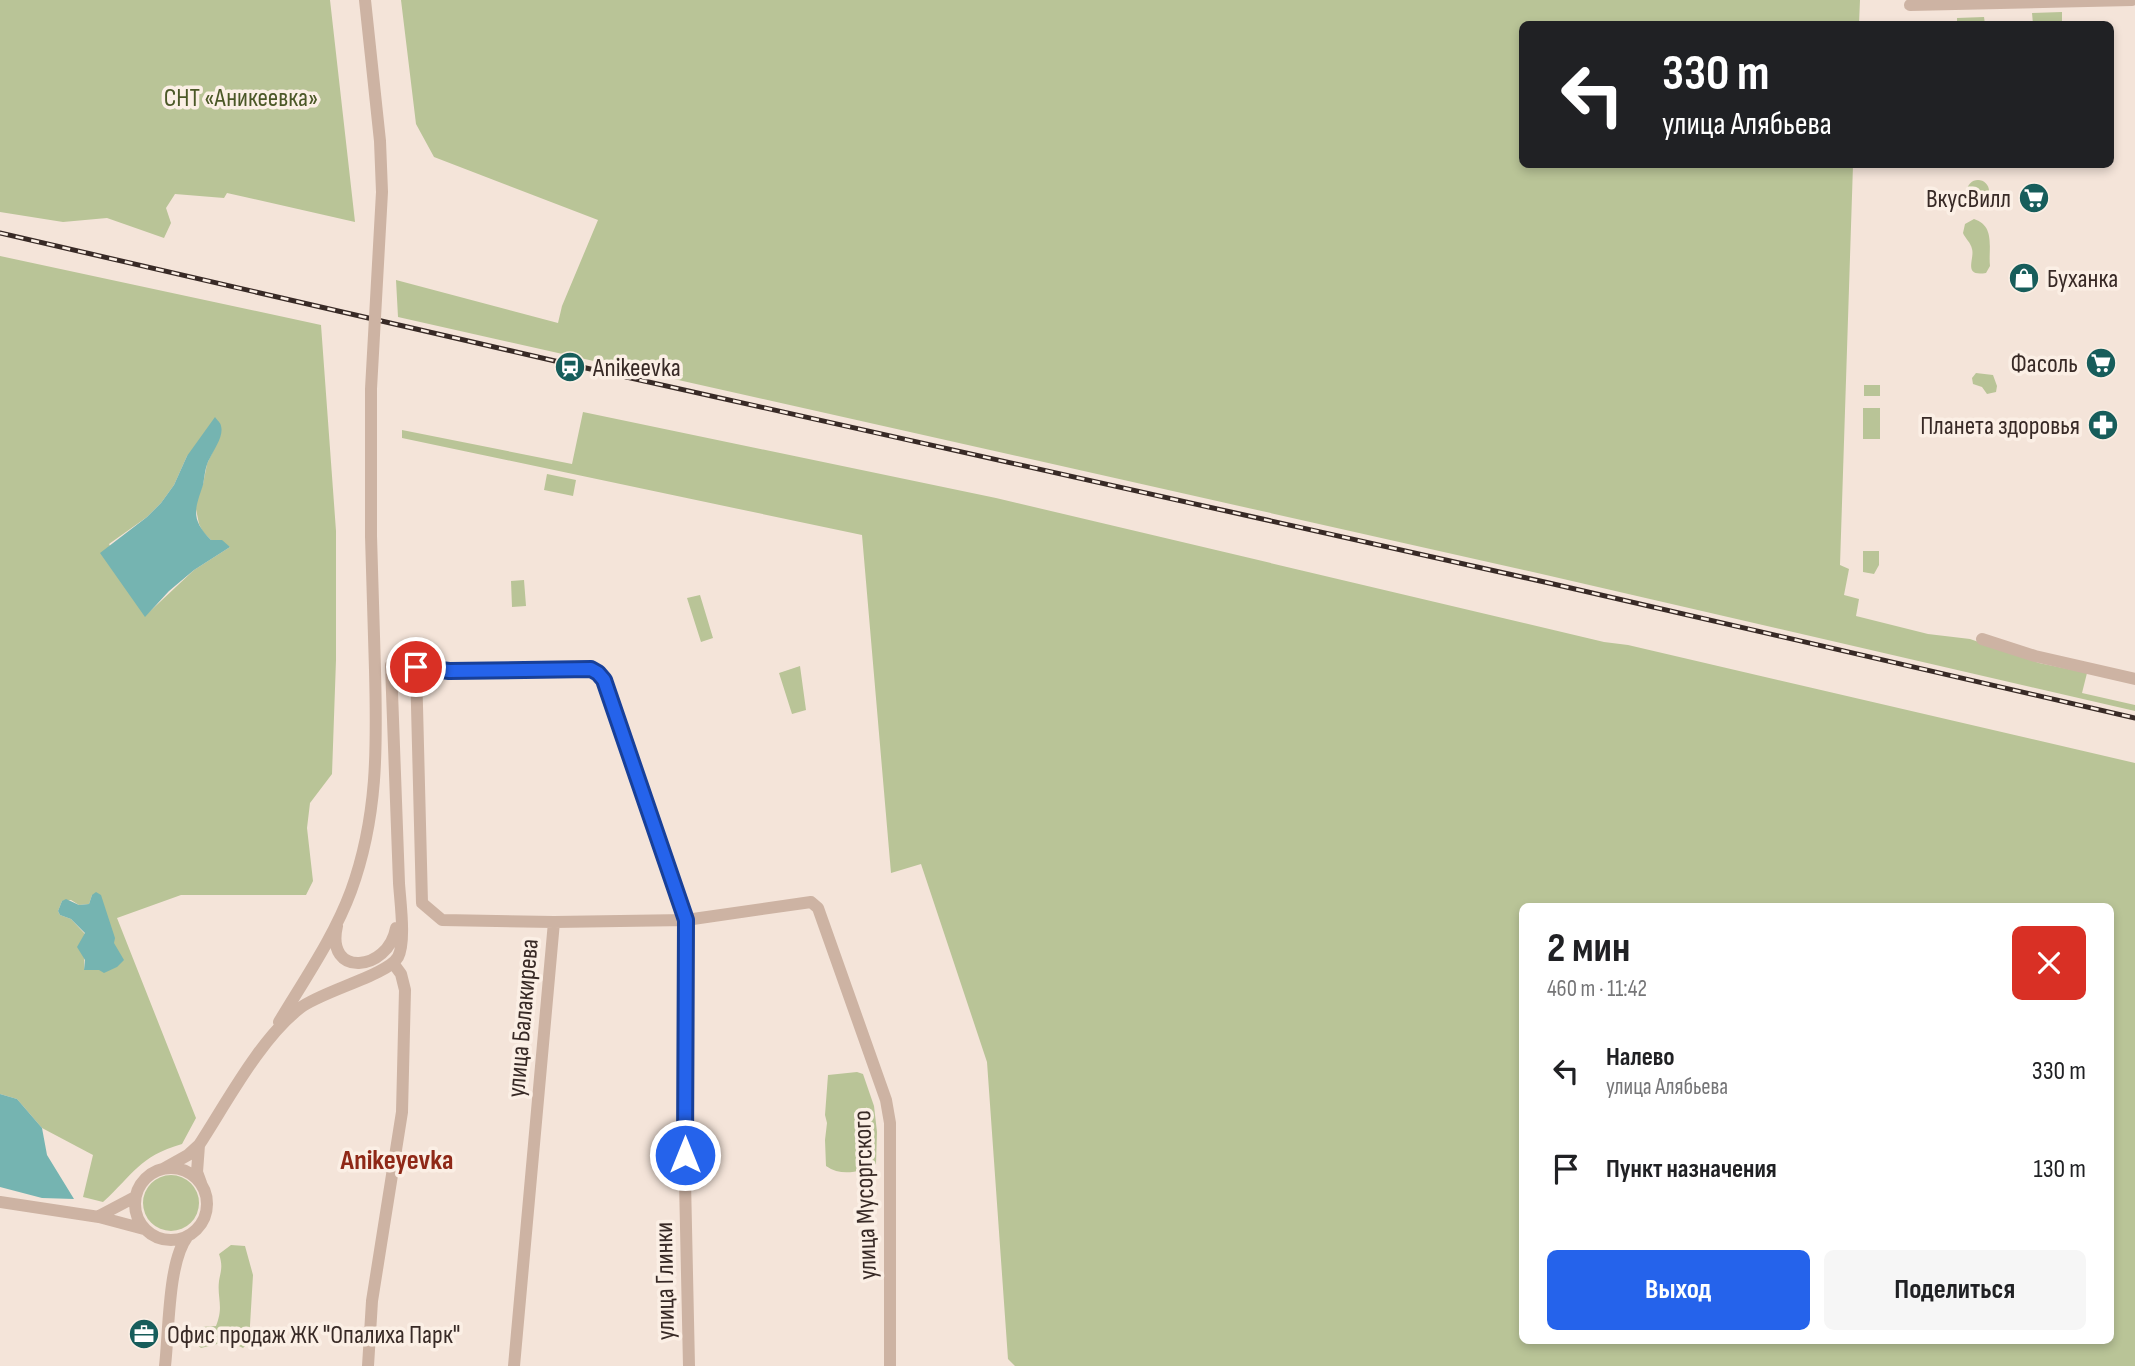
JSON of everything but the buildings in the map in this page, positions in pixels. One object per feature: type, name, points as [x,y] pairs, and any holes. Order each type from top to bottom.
[{"type":"street","points":[[99,1217],[135,1197],[145,1179],[188,1156],[200,1145],[262,1049],[340,916],[351,893],[365,846],[373,804],[377,753],[371,536],[371,389],[382,192],[380,141],[365,0]]},
{"type":"street","points":[[1910,5],[2132,0]]},
{"type":"street","points":[[1982,639],[2035,656],[2135,679]]},
{"type":"street","points":[[262,1049],[286,1020],[315,998],[387,968],[394,963],[401,950],[391,665],[416,667]]},
{"type":"street","name":"улица Глинки","points":[[416,667],[449,671],[591,669],[604,680],[686,920],[685,1181],[689,1366]]},
{"type":"street","name":"улица Балакирева","points":[[416,667],[422,903],[442,920],[554,922],[514,1366]]},
{"type":"street","name":"улица Мусоргского","points":[[686,920],[811,902],[818,908],[886,1100],[890,1123],[890,1366]]},
{"type":"street","points":[[340,916],[335,933],[340,954],[348,962],[364,963],[379,957],[388,948],[395,936],[400,907]]},
{"type":"street","points":[[554,922],[686,920]]},
{"type":"street","points":[[368,1366],[372,1301],[402,1112],[405,990],[401,974],[394,963]]},
{"type":"street","points":[[165,1366],[175,1262],[181,1245],[196,1230],[207,1209],[206,1197],[197,1172],[200,1145]]},
{"type":"street","points":[[163,1169],[186,1171],[202,1186]]},
{"type":"street","points":[[135,1197],[138,1220],[144,1229]]},
{"type":"street","points":[[0,1202],[99,1217],[144,1229],[157,1237],[172,1253],[175,1262]]},
{"type":"street","points":[[157,1237],[175,1240],[187,1237]]},
{"type":"green space","name":"СНТ «Аникеевка»","points":[[0,0],[330,0],[355,222],[227,193],[224,198],[175,194],[166,208],[171,223],[164,238],[107,218],[63,222],[0,212]]},
{"type":"green space","points":[[401,0],[1860,0],[1859,21],[1519,21],[1519,168],[1853,168],[1840,565],[1849,569],[1844,595],[1859,599],[1856,616],[1928,634],[1970,639],[2039,663],[2087,673],[2082,693],[2135,705],[2135,711],[1533,572],[398,317],[396,280],[558,323],[562,306],[598,220],[434,157],[416,124]]},
{"type":"green space","points":[[2062,12],[2062,21],[2033,21],[2032,13]]},
{"type":"green space","points":[[1984,17],[1985,21],[1957,21],[1957,18]]},
{"type":"green space","points":[[1978,180],[1986,183],[1989,191],[1986,199],[1978,202],[1970,199],[1967,191],[1970,183]]},
{"type":"green space","points":[[1974,219],[1986,227],[1990,239],[1990,266],[1986,273],[1979,274],[1972,270],[1972,249],[1963,233],[1965,224]]},
{"type":"green space","points":[[0,256],[321,325],[336,531],[336,660],[332,774],[310,803],[307,828],[313,881],[306,895],[181,895],[117,918],[196,1118],[182,1144],[146,1161],[103,1202],[83,1197],[93,1155],[42,1128],[17,1099],[0,1094]],"holes":[[[220,436],[207,464],[195,504],[203,532],[211,540],[230,547],[194,570],[145,616],[109,544],[147,517],[161,503],[174,485],[187,456]],[[92,895],[114,943],[84,970],[85,934],[71,919],[60,915],[58,911],[62,901],[89,904]]]},
{"type":"green space","points":[[1976,373],[1993,375],[1996,392],[1987,394],[1982,387],[1973,384],[1972,378]]},
{"type":"green space","points":[[1864,385],[1880,385],[1880,396],[1864,396]]},
{"type":"green space","points":[[1863,408],[1880,408],[1880,439],[1863,439]]},
{"type":"green space","points":[[583,412],[996,498],[1604,642],[1628,645],[2135,763],[2135,1366],[1015,1366],[1008,1359],[987,1062],[921,864],[891,873],[862,535],[402,438],[402,430],[572,464]]},
{"type":"green space","points":[[547,474],[576,480],[573,496],[544,490]]},
{"type":"green space","points":[[1863,551],[1879,551],[1879,565],[1874,574],[1863,572]]},
{"type":"green space","points":[[524,580],[526,606],[512,607],[511,581]]},
{"type":"green space","points":[[700,595],[713,638],[701,642],[687,598]]},
{"type":"green space","points":[[800,666],[806,710],[792,714],[779,673]]},
{"type":"green space","points":[[857,1072],[863,1074],[874,1106],[877,1132],[876,1164],[857,1171],[838,1171],[826,1166],[825,1115],[828,1075]]},
{"type":"green space","points":[[165,1175],[177,1175],[187,1179],[195,1187],[199,1203],[195,1219],[187,1227],[177,1231],[165,1231],[155,1227],[147,1219],[143,1209],[143,1197],[147,1187],[155,1179]]},
{"type":"green space","points":[[231,1245],[245,1246],[253,1275],[249,1342],[243,1348],[229,1341],[201,1348],[189,1337],[201,1327],[216,1326],[220,1308],[219,1254]]},
{"type":"water","points":[[215,417],[222,430],[207,464],[196,514],[204,533],[211,540],[222,540],[230,547],[194,570],[169,591],[145,617],[100,553],[161,503],[174,485],[187,456]]},
{"type":"water","points":[[96,892],[101,895],[115,938],[114,943],[124,960],[104,973],[99,970],[84,970],[85,960],[77,947],[85,933],[58,911],[62,901],[66,899],[79,905],[89,904]]},
{"type":"water","points":[[0,1094],[17,1099],[42,1128],[47,1155],[74,1199],[42,1198],[0,1187]]},
{"type":"railway","points":[[0,233],[2135,718]]},
{"type":"place","name":"ВкусВилл","points":[[2034,198]]},
{"type":"place","name":"Буханка","points":[[2024,278]]},
{"type":"place","name":"Фасоль","points":[[2101,363]]},
{"type":"place","name":"Anikeevka","points":[[570,367]]},
{"type":"place","name":"Планета здоровья","points":[[2103,425]]},
{"type":"place","name":"Офис продаж ЖК \"Опалиха Парк\"","points":[[144,1334]]},
{"type":"district","name":"Anikeyevka","points":[[397,1159]]},
{"type":"route","points":[[416,667],[449,671],[591,669],[604,680],[686,920],[685,1155]]}]
